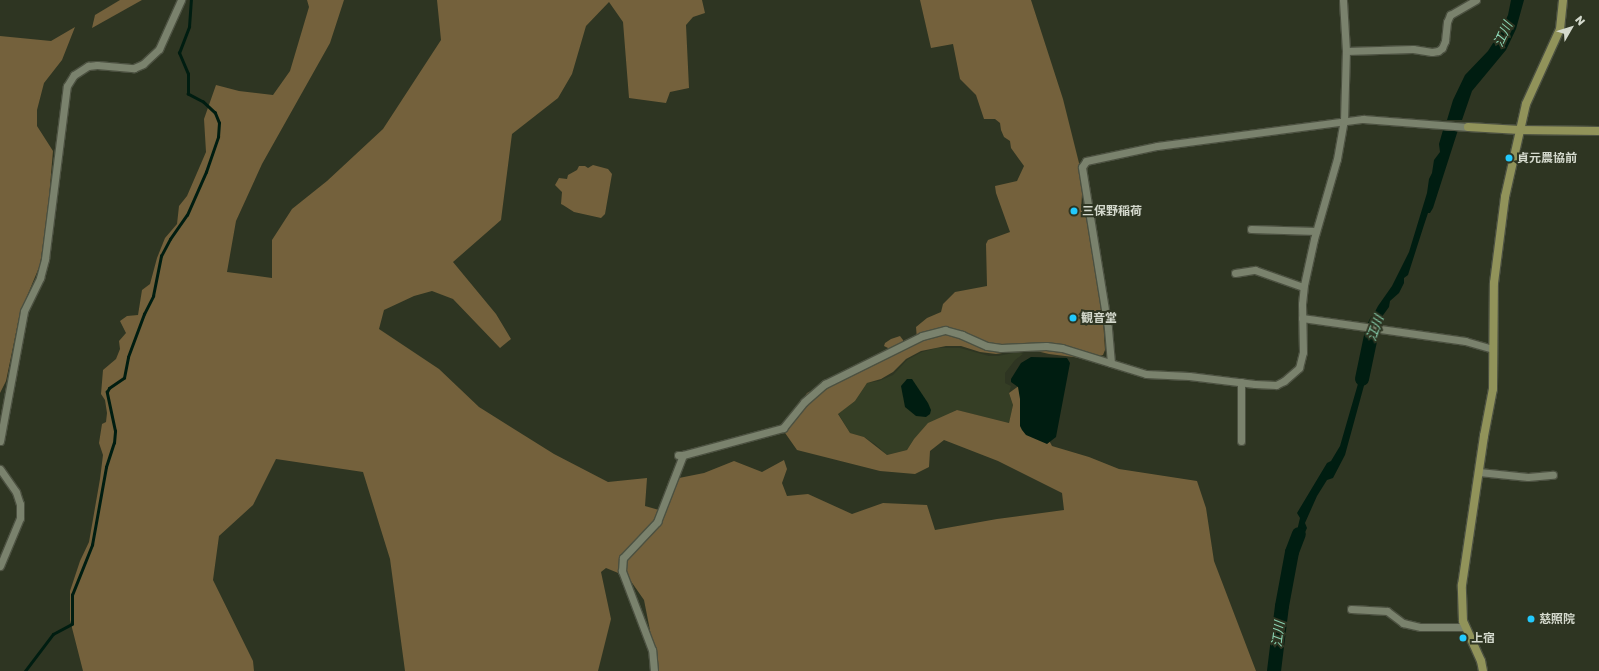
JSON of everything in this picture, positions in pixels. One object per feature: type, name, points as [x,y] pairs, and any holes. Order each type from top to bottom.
[{"type":"street","points":[[0,441],[24,311],[40,278],[45,259],[67,86],[74,75],[88,66],[97,65],[134,68],[143,64],[159,49],[181,0]]},
{"type":"street","points":[[654,671],[652,650],[622,572],[623,558],[657,522],[681,455],[783,428],[804,402],[825,384],[875,358],[922,336],[934,332],[953,331],[987,346],[1001,348],[1046,346],[1062,348],[1146,374],[1189,376],[1276,385],[1284,381],[1299,368],[1303,352],[1302,318],[1304,287],[1316,231],[1337,159],[1344,121],[1346,51],[1343,0]]},
{"type":"street","points":[[1346,51],[1413,49],[1432,52],[1438,51],[1442,48],[1447,22],[1450,15],[1476,0]]},
{"type":"street","points":[[1483,671],[1481,661],[1465,627],[1462,606],[1462,585],[1493,389],[1495,275],[1505,197],[1526,104],[1560,29],[1563,0]]},
{"type":"street","points":[[1111,363],[1108,328],[1082,166],[1086,161],[1157,146],[1362,119],[1520,130],[1599,130]]},
{"type":"street","points":[[1251,229],[1316,231]]},
{"type":"street","points":[[1235,273],[1254,270],[1304,287]]},
{"type":"street","points":[[1302,318],[1465,341],[1493,349]]},
{"type":"street","points":[[1241,382],[1241,441]]},
{"type":"street","points":[[0,469],[16,492],[20,504],[20,518],[0,566]]},
{"type":"street","points":[[1479,472],[1528,478],[1553,475]]},
{"type":"street","points":[[1351,609],[1387,611],[1403,622],[1421,626],[1465,627]]},
{"type":"shaded area","points":[[120,0],[142,0],[92,28],[95,15]]},
{"type":"shaded area","points":[[307,0],[344,0],[330,43],[262,164],[236,221],[227,272],[272,278],[272,240],[292,209],[327,181],[383,129],[441,40],[437,0],[702,0],[705,13],[693,17],[686,25],[689,88],[670,92],[666,103],[629,98],[623,22],[609,2],[586,26],[572,74],[558,98],[512,134],[501,220],[453,262],[496,314],[511,339],[500,348],[453,299],[432,291],[414,296],[384,310],[379,329],[439,369],[479,407],[554,454],[608,482],[647,478],[645,506],[659,510],[669,480],[704,473],[734,461],[762,472],[784,460],[787,469],[782,483],[787,496],[808,494],[852,514],[883,503],[927,505],[935,530],[997,519],[1064,510],[1062,493],[998,461],[944,440],[930,451],[929,467],[915,474],[880,471],[797,450],[783,430],[807,393],[837,378],[854,374],[860,368],[889,355],[888,348],[884,346],[885,343],[891,339],[900,336],[903,340],[903,347],[917,340],[916,327],[927,318],[941,312],[943,304],[955,292],[987,286],[986,244],[988,240],[1010,232],[996,193],[995,186],[1017,181],[1024,166],[1011,148],[1010,141],[1004,137],[1000,123],[995,119],[984,119],[976,95],[960,79],[953,44],[931,48],[920,0],[1031,0],[1063,99],[1083,179],[1081,210],[1090,224],[1102,303],[1105,350],[1103,355],[1089,359],[1049,354],[1028,349],[996,354],[980,352],[961,346],[946,346],[921,351],[906,359],[893,372],[881,379],[867,383],[855,401],[838,414],[850,433],[864,437],[887,455],[907,450],[914,439],[928,423],[957,410],[1009,423],[1013,405],[1009,393],[1020,385],[1052,446],[1089,457],[1119,469],[1197,481],[1206,508],[1214,561],[1256,671],[658,671],[644,600],[628,577],[606,568],[601,572],[611,619],[598,671],[405,671],[390,559],[363,472],[276,459],[253,505],[219,536],[213,580],[253,661],[254,671],[83,671],[70,620],[70,591],[80,561],[89,542],[100,479],[103,455],[99,443],[102,424],[106,422],[107,413],[105,400],[101,394],[103,370],[116,359],[120,349],[119,341],[126,333],[120,321],[127,316],[138,315],[142,290],[150,284],[157,258],[165,238],[177,224],[179,206],[187,196],[206,152],[204,119],[216,85],[239,91],[273,95],[290,71],[309,7]]},
{"type":"shaded area","points":[[75,27],[62,60],[44,83],[37,110],[37,126],[53,151],[48,209],[40,265],[20,313],[6,381],[0,393],[0,36],[51,41]]},
{"type":"shaded area","points":[[593,165],[608,169],[612,174],[605,214],[601,218],[574,212],[561,204],[562,192],[555,185],[559,178],[567,179],[568,175],[577,170],[579,166],[585,166],[588,168]]},
{"type":"shaded area","points":[[937,348],[960,348],[989,356],[998,356],[1018,352],[1023,354],[1015,360],[1005,373],[1005,383],[1011,386],[1009,393],[1013,405],[1009,423],[956,410],[914,439],[907,450],[887,455],[875,444],[864,437],[850,433],[838,413],[855,401],[867,383],[879,381],[893,375],[907,360],[922,352]]},
{"type":"water","points":[[1511,0],[1524,0],[1516,29],[1506,50],[1472,91],[1462,120],[1447,120],[1453,100],[1465,75],[1488,51],[1500,32],[1508,15]]},
{"type":"water","points":[[1443,130],[1458,130],[1433,208],[1430,213],[1428,213],[1408,275],[1404,278],[1404,283],[1399,293],[1390,301],[1389,307],[1381,318],[1381,325],[1369,323],[1378,306],[1392,286],[1409,252],[1427,193],[1434,160],[1440,152],[1439,144]]},
{"type":"water","points":[[1031,357],[1067,358],[1070,363],[1056,437],[1047,444],[1026,435],[1022,430],[1020,426],[1020,399],[1018,387],[1011,382],[1011,379],[1021,363]]},
{"type":"water","points":[[1366,362],[1369,364],[1368,371],[1345,455],[1333,478],[1327,480],[1317,496],[1305,523],[1307,528],[1298,548],[1292,552],[1300,518],[1297,513],[1327,463],[1331,461],[1340,446],[1364,363]]},
{"type":"water","points":[[907,379],[912,379],[928,403],[931,410],[930,414],[926,417],[916,416],[905,407],[901,386]]},
{"type":"waterway","points":[[25,671],[53,634],[72,624],[72,595],[92,545],[106,467],[114,443],[115,431],[107,392],[109,388],[124,378],[128,357],[144,314],[153,296],[161,256],[170,239],[187,215],[206,172],[218,137],[219,123],[215,113],[203,102],[188,94],[188,74],[179,53],[189,27],[191,0]]},
{"type":"waterway","name":"江川","points":[[1362,379],[1372,331],[1376,322]]},
{"type":"waterway","name":"江川","points":[[1274,671],[1282,606],[1292,552],[1299,534]]},
{"type":"place","name":"貞元農協前","points":[[1509,158]]},
{"type":"place","name":"三保野稲荷","points":[[1074,211]]},
{"type":"place","name":"観音堂","points":[[1073,318]]},
{"type":"place","name":"慈照院","points":[[1531,619]]},
{"type":"place","name":"上宿","points":[[1463,638]]}]
